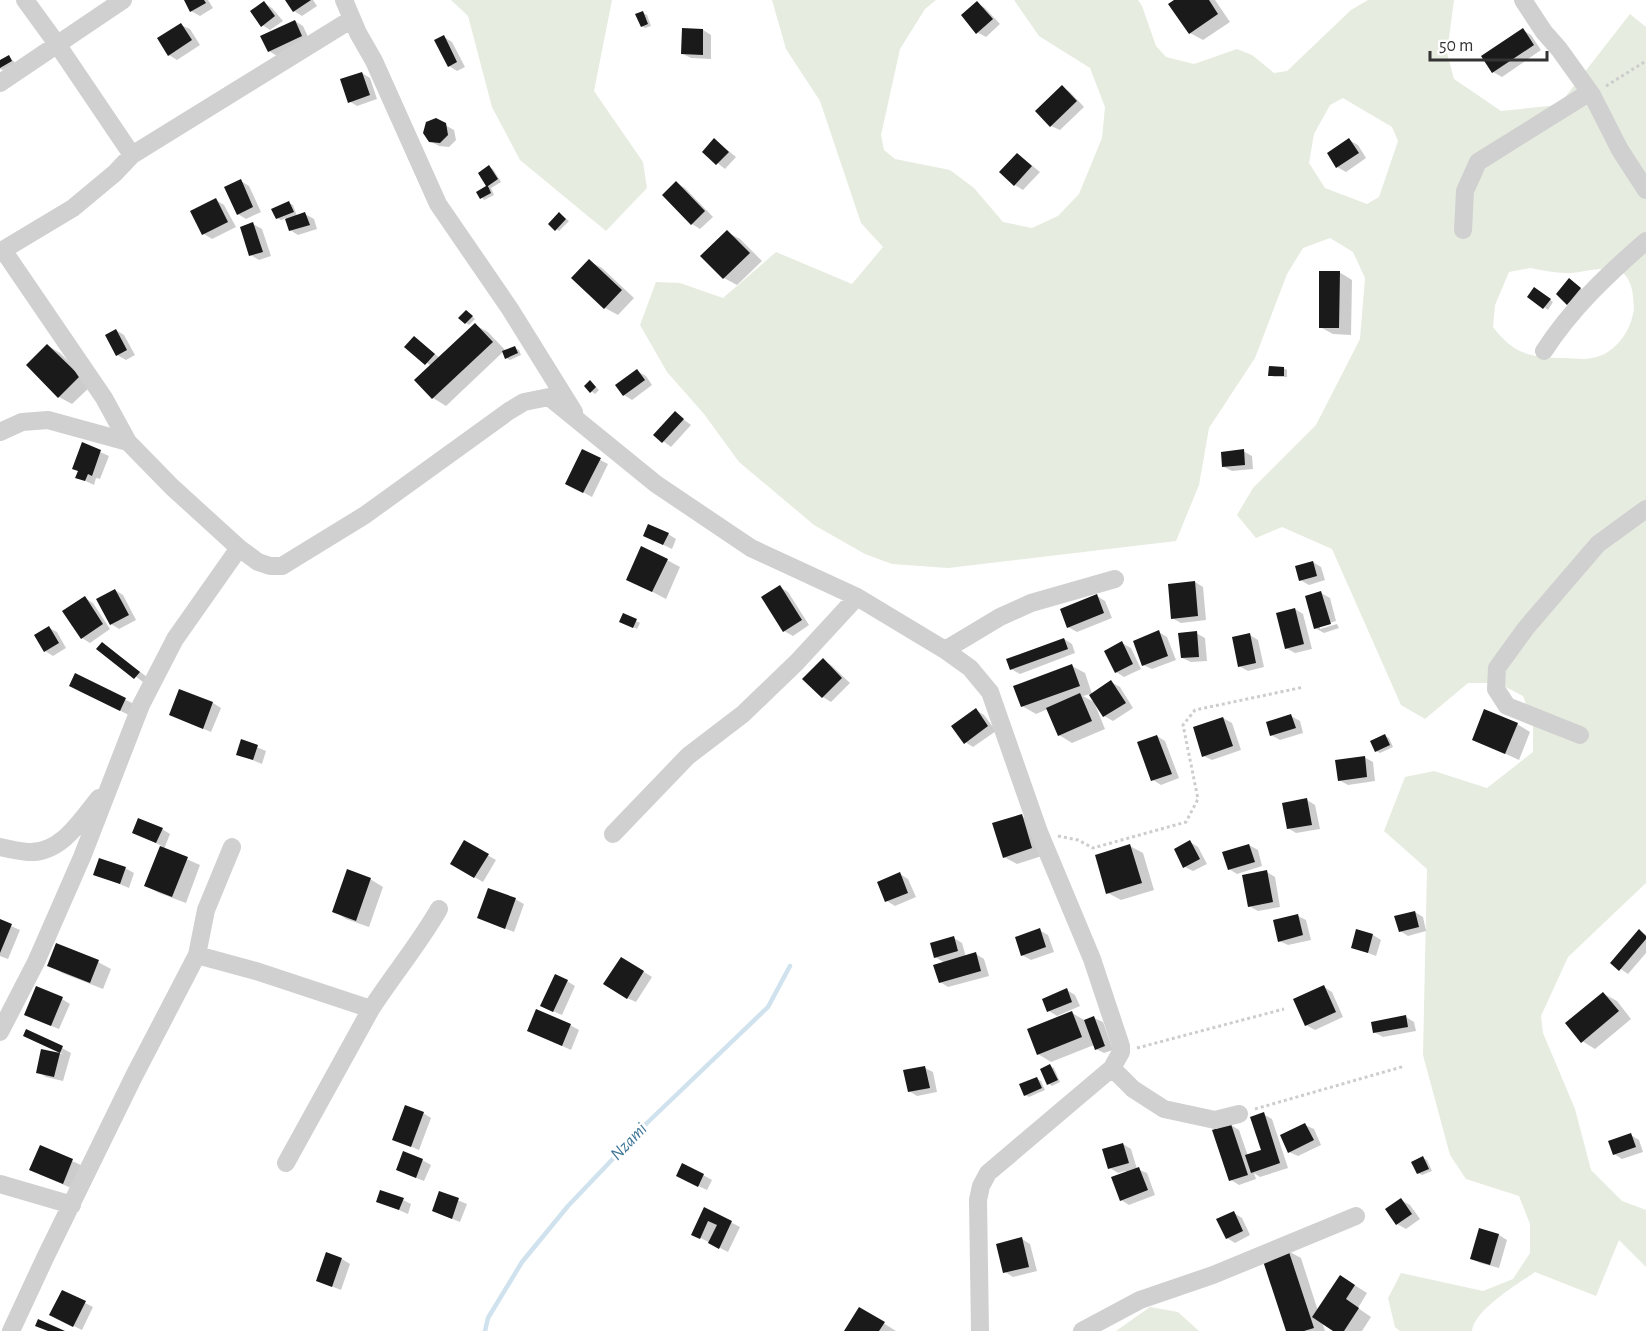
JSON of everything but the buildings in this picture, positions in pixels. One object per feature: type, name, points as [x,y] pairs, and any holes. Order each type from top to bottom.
[{"type":"street","points":[[25,0],[132,155]]},
{"type":"street","points":[[0,83],[123,0]]},
{"type":"street","points":[[344,0],[438,204],[510,309],[580,421]]},
{"type":"street","points":[[1523,0],[1591,94],[1620,150],[1646,190]]},
{"type":"street","points":[[352,19],[132,155],[115,173],[72,208],[1,251],[104,398],[128,442],[172,487],[239,548],[258,562],[270,566],[282,566],[365,515],[524,402],[549,398],[656,484],[751,548],[857,597],[945,650],[970,668],[990,692],[1039,832],[1092,959],[1121,1046],[1117,1060],[988,1173],[981,1186],[978,1200],[980,1331]]},
{"type":"street","points":[[1463,231],[1465,191],[1478,162],[1591,94]]},
{"type":"street","points":[[1544,351],[1557,331],[1611,271],[1646,241]]},
{"type":"street","points":[[0,432],[22,422],[48,420],[128,442]]},
{"type":"street","points":[[1580,735],[1507,706],[1496,689],[1497,668],[1526,628],[1598,544],[1646,510]]},
{"type":"street","points":[[0,1032],[36,962],[82,857],[141,705],[175,639],[239,548]]},
{"type":"street","points":[[945,650],[1000,617],[1031,603],[1115,579]]},
{"type":"street","points":[[613,834],[688,756],[743,714],[797,662],[857,597]]},
{"type":"street","points":[[0,847],[30,852],[50,847],[66,838],[110,785]]},
{"type":"street","points":[[11,1331],[134,1076],[197,956],[206,909],[232,847]]},
{"type":"street","points":[[286,1163],[371,1009],[392,976],[425,933],[439,909]]},
{"type":"street","points":[[197,956],[256,970],[371,1009]]},
{"type":"street","points":[[1117,1060],[1133,1089],[1164,1109],[1215,1120],[1239,1114]]},
{"type":"street","points":[[0,1184],[72,1205]]},
{"type":"street","points":[[1082,1331],[1140,1300],[1213,1275],[1356,1216]]},
{"type":"path","points":[[1591,94],[1646,61]]},
{"type":"path","points":[[1039,832],[1078,840],[1093,849],[1186,822],[1198,799],[1183,725],[1196,710],[1304,687]]},
{"type":"path","points":[[1117,1060],[1284,1009]]},
{"type":"path","points":[[1239,1114],[1405,1066]]},
{"type":"shaded area","points":[[451,0],[612,0],[594,91],[643,162],[647,188],[606,231],[520,160],[492,107],[468,16]]},
{"type":"shaded area","points":[[772,0],[936,0],[925,9],[900,49],[881,135],[884,150],[895,159],[950,170],[974,188],[1003,222],[1032,228],[1058,216],[1079,194],[1102,138],[1105,107],[1090,68],[1039,36],[1014,0],[1138,0],[1156,46],[1166,57],[1194,64],[1237,49],[1252,55],[1274,73],[1287,71],[1351,10],[1368,0],[1454,0],[1447,53],[1454,79],[1501,111],[1559,105],[1630,14],[1646,27],[1646,883],[1568,957],[1541,1016],[1543,1033],[1575,1109],[1591,1170],[1622,1201],[1646,1210],[1646,1267],[1619,1240],[1596,1296],[1535,1272],[1488,1306],[1480,1315],[1472,1331],[1400,1331],[1395,1327],[1388,1298],[1401,1273],[1483,1291],[1513,1279],[1530,1253],[1530,1224],[1519,1196],[1466,1179],[1450,1155],[1423,1055],[1427,869],[1384,831],[1405,777],[1434,771],[1487,788],[1533,752],[1533,723],[1523,696],[1498,683],[1468,683],[1425,719],[1401,705],[1332,549],[1282,527],[1256,538],[1237,515],[1253,488],[1316,425],[1360,339],[1365,278],[1353,252],[1330,238],[1303,248],[1287,274],[1255,358],[1209,428],[1199,485],[1176,541],[948,568],[892,564],[865,554],[814,525],[739,462],[704,414],[667,372],[640,325],[656,282],[680,283],[723,298],[776,252],[852,284],[883,247],[861,223],[820,101],[786,49]],"holes":[[[1343,98],[1392,127],[1398,141],[1379,197],[1367,204],[1325,188],[1309,163],[1314,134],[1330,105]],[[1530,268],[1566,273],[1607,269],[1624,274],[1631,286],[1634,309],[1624,336],[1607,353],[1585,359],[1533,355],[1508,344],[1493,327],[1495,305],[1509,272]]]},
{"type":"shaded area","points":[[1150,1307],[1178,1312],[1199,1331],[1116,1331]]},
{"type":"waterway","name":"Nzami","points":[[485,1331],[488,1318],[522,1262],[568,1206],[647,1123],[768,1007],[790,966]]}]
